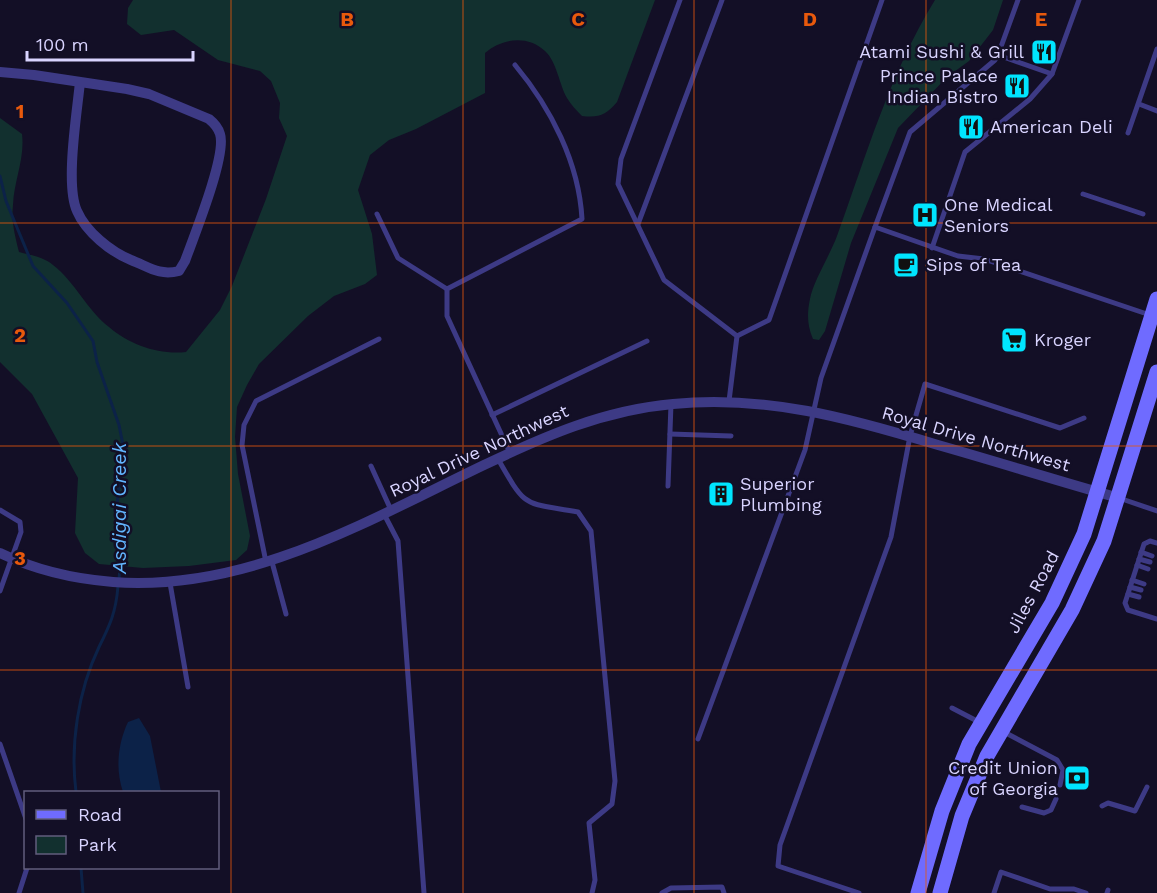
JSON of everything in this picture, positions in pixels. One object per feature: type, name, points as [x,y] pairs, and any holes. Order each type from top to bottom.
[{"type":"street","points":[[0,72],[34,75],[80,82],[149,94],[209,119],[220,133],[220,154],[185,261],[179,271],[158,272],[120,256],[86,225],[77,211],[72,190],[80,82]]},
{"type":"street","name":"Jiles Road","points":[[918,893],[942,811],[969,744],[1056,594],[1084,534],[1157,299]]},
{"type":"street","points":[[940,893],[962,816],[1001,730],[1072,610],[1104,541],[1157,372]]},
{"type":"street","name":"Royal Drive Northwest","points":[[0,553],[50,571],[94,580],[170,583],[221,576],[269,563],[387,512],[544,436],[586,421],[671,404],[729,401],[814,410],[1119,498]]},
{"type":"lane","points":[[680,0],[621,159],[618,184],[664,280],[737,336]]},
{"type":"lane","points":[[638,224],[722,0]]},
{"type":"lane","points":[[737,336],[769,320],[882,0]]},
{"type":"lane","points":[[698,739],[805,450],[821,378],[910,132],[995,60],[1018,0]]},
{"type":"lane","points":[[932,248],[965,152],[1030,99],[1052,74],[1079,0]]},
{"type":"lane","points":[[1128,133],[1157,49]]},
{"type":"lane","points":[[998,55],[1052,74]]},
{"type":"lane","points":[[447,289],[582,219],[577,175],[538,93],[515,65]]},
{"type":"lane","points":[[1139,104],[1157,111]]},
{"type":"lane","points":[[1083,194],[1143,214]]},
{"type":"lane","points":[[377,214],[398,258],[447,289]]},
{"type":"lane","points":[[875,227],[932,248],[984,260],[1152,315]]},
{"type":"lane","points":[[447,289],[447,316],[510,453]]},
{"type":"lane","points":[[729,401],[737,336]]},
{"type":"lane","points":[[285,614],[269,563],[242,445],[244,425],[256,401],[379,339]]},
{"type":"lane","points":[[492,415],[647,341]]},
{"type":"lane","points":[[859,893],[778,866],[780,845],[891,537],[910,436],[925,384],[1060,428],[1084,418]]},
{"type":"lane","points":[[668,486],[671,404]]},
{"type":"lane","points":[[670,434],[731,436]]},
{"type":"lane","points":[[498,459],[518,495],[534,506],[578,512],[591,531],[615,781],[612,804],[589,823],[596,880],[592,893]]},
{"type":"lane","points":[[371,466],[398,541],[424,893]]},
{"type":"lane","points":[[1119,498],[1157,511]]},
{"type":"lane","points":[[0,510],[20,522],[21,532],[0,591]]},
{"type":"lane","points":[[1157,543],[1150,541],[1144,544],[1125,603],[1128,610],[1157,619]]},
{"type":"lane","points":[[1140,555],[1151,559]]},
{"type":"lane","points":[[1137,565],[1148,569]]},
{"type":"lane","points":[[170,583],[188,687]]},
{"type":"lane","points":[[1131,583],[1143,587]]},
{"type":"lane","points":[[1128,594],[1139,597]]},
{"type":"lane","points":[[952,708],[981,723]]},
{"type":"lane","points":[[1001,730],[1057,760],[1063,770],[1060,785]]},
{"type":"lane","points":[[0,744],[24,813]]},
{"type":"lane","points":[[1101,806],[1108,803],[1135,811],[1147,787]]},
{"type":"lane","points":[[1022,807],[1044,813],[1051,810],[1056,799]]},
{"type":"lane","points":[[19,893],[26,869]]},
{"type":"lane","points":[[994,893],[1001,872],[1050,889],[1074,889],[1086,893]]},
{"type":"lane","points":[[662,893],[671,888],[722,886],[724,893]]},
{"type":"green space","points":[[133,0],[655,0],[617,102],[606,113],[598,116],[582,116],[567,98],[555,67],[545,51],[530,42],[514,40],[499,44],[485,53],[485,93],[416,129],[389,140],[370,155],[358,190],[372,234],[377,275],[365,284],[334,296],[308,316],[259,364],[237,407],[235,437],[238,474],[250,536],[247,550],[236,560],[189,566],[143,568],[99,564],[85,553],[75,533],[78,478],[32,394],[0,362],[0,118],[22,134],[22,152],[13,211],[19,252],[49,262],[68,279],[101,320],[135,344],[166,352],[186,352],[220,310],[232,286],[266,199],[287,136],[279,118],[280,103],[271,81],[260,71],[218,60],[174,30],[141,35],[127,24],[128,8]]},
{"type":"green space","points":[[935,0],[1003,0],[993,30],[969,61],[947,77],[898,128],[851,243],[825,331],[819,340],[813,339],[808,319],[812,292],[837,236],[892,86]]},
{"type":"water","points":[[139,718],[150,736],[161,791],[123,791],[118,765],[120,747],[128,722]]},
{"type":"waterway","name":"Asdigai Creek","points":[[0,176],[6,201],[33,266],[67,303],[93,341],[97,362],[119,425],[123,445],[117,505],[121,555],[119,579]]},
{"type":"waterway","name":"Asdigai Creek","points":[[76,791],[74,756],[77,718],[92,664],[112,618],[118,586]]},
{"type":"waterway","name":"Asdigai Creek","points":[[81,869],[83,893]]},
{"type":"place","name":"Atami Sushi & Grill","points":[[1044,52]]},
{"type":"place","name":"Prince Palace Indian Bistro","points":[[1017,86]]},
{"type":"place","name":"American Deli","points":[[971,127]]},
{"type":"place","name":"One Medical Seniors","points":[[925,215]]},
{"type":"place","name":"Sips of Tea","points":[[906,265]]},
{"type":"place","name":"Kroger","points":[[1014,340]]},
{"type":"place","name":"Superior Plumbing","points":[[721,494]]},
{"type":"place","name":"Credit Union of Georgia","points":[[1077,778]]}]
